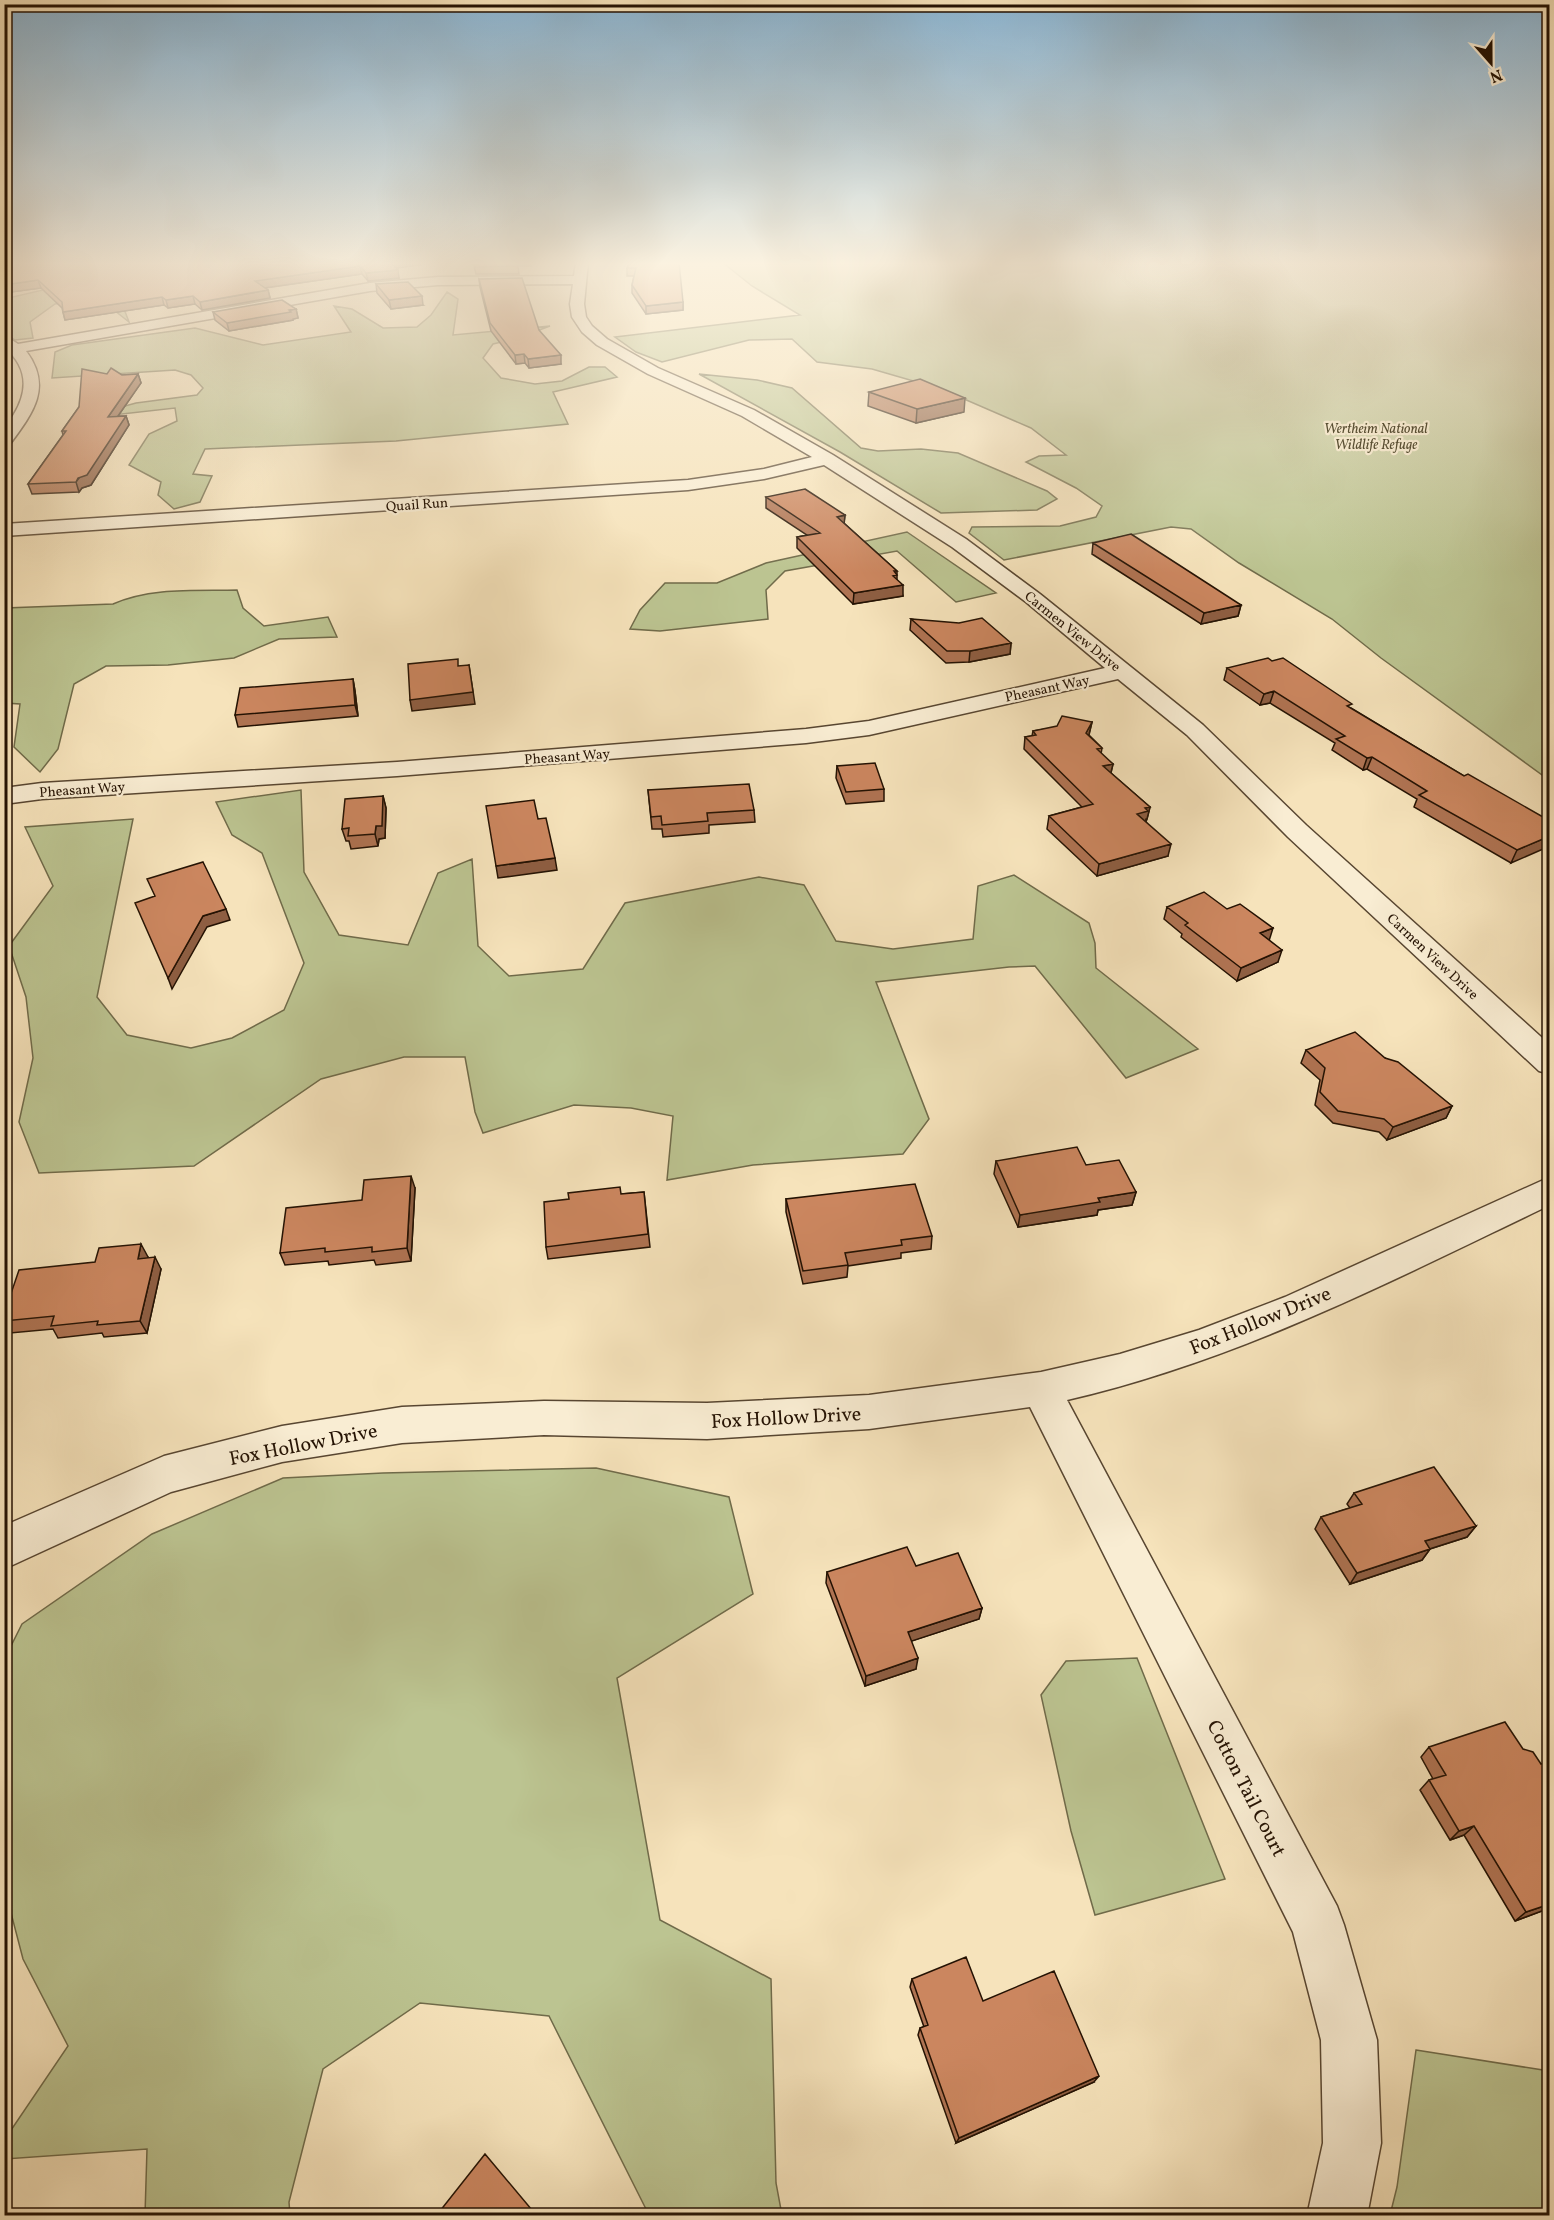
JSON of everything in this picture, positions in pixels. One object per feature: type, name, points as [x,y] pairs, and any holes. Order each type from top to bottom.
[{"type":"street","points":[[4,440],[23,417],[32,398],[34,385],[28,366]]},
{"type":"street","name":"Carmen View Drive","points":[[644,366],[748,413],[827,459],[959,543],[1033,598],[1123,671],[1238,770],[1297,831],[1550,1063]]},
{"type":"street","name":"Quail Run","points":[[4,530],[139,523],[688,485],[764,474],[827,459]]},
{"type":"street","name":"Pheasant Way","points":[[4,796],[42,791],[409,768],[806,736],[869,728],[1123,671]]},
{"type":"street","name":"Fox Hollow Drive","points":[[4,1549],[23,1538],[164,1475],[282,1444],[402,1425],[544,1418],[707,1421],[869,1412],[1041,1389],[1120,1371],[1216,1340],[1298,1308],[1550,1190]]},
{"type":"street","name":"Cotton Tail Court","points":[[1041,1389],[1318,1925],[1349,2040],[1352,2143],[1337,2216]]},
{"type":"green space","points":[[53,366],[490,366],[501,378],[535,384],[562,381],[589,367],[605,367],[617,377],[553,392],[568,424],[396,441],[205,449],[193,474],[212,476],[200,502],[174,509],[158,495],[161,482],[129,465],[149,434],[177,421],[175,408],[77,419],[136,403],[197,395],[203,388],[191,375],[175,370],[52,378]]},
{"type":"green space","name":"Wertheim National Wildlife Refuge","points":[[845,366],[1549,366],[1549,780],[1381,658],[1332,619],[1239,563],[1191,529],[1171,527],[1004,560],[969,533],[972,527],[1060,526],[1096,517],[1102,506],[1076,488],[1026,462],[1039,456],[1066,455],[1031,428],[941,389],[872,369]]},
{"type":"green space","points":[[699,374],[757,380],[792,388],[861,448],[878,451],[921,449],[958,453],[1047,491],[1057,499],[1037,510],[941,513],[840,452]]},
{"type":"green space","points":[[907,532],[996,593],[956,602],[897,551],[785,571],[766,590],[768,619],[660,631],[630,629],[640,610],[665,583],[717,583],[766,563]]},
{"type":"green space","points":[[237,590],[243,608],[264,626],[328,617],[337,637],[279,639],[234,658],[168,665],[106,666],[74,684],[58,749],[40,772],[14,747],[20,704],[5,703],[5,608],[113,604],[158,592]]},
{"type":"green space","points":[[301,790],[304,872],[339,935],[408,945],[438,873],[472,859],[478,946],[509,976],[583,969],[625,903],[759,877],[804,885],[836,941],[893,949],[973,939],[978,886],[1014,875],[1089,923],[1095,943],[1096,968],[1198,1049],[1126,1078],[1035,966],[1009,967],[876,982],[929,1119],[903,1154],[753,1165],[667,1180],[673,1116],[631,1108],[574,1105],[483,1133],[475,1112],[465,1057],[404,1057],[321,1079],[194,1166],[39,1173],[19,1122],[33,1058],[26,997],[9,946],[53,886],[25,827],[133,819],[97,997],[127,1035],[191,1048],[232,1038],[284,1010],[304,963],[262,853],[232,835],[216,802]]},
{"type":"green space","points":[[596,1468],[729,1497],[753,1594],[617,1678],[660,1920],[771,1979],[776,2183],[782,2215],[649,2215],[549,2016],[420,2003],[323,2069],[289,2202],[290,2215],[145,2215],[147,2149],[5,2159],[5,2139],[68,2046],[23,1959],[5,1890],[5,1658],[22,1624],[152,1534],[283,1478],[383,1473]]},
{"type":"green space","points":[[1137,1658],[1225,1879],[1095,1915],[1071,1831],[1041,1695],[1066,1661]]},
{"type":"green space","points":[[1416,2050],[1549,2071],[1549,2215],[1390,2215],[1397,2187]]},
{"type":"building","points":[[111,368],[122,375],[138,374],[108,417],[126,416],[87,475],[78,478],[76,482],[28,484],[66,431],[62,431],[79,407],[82,369],[107,374]]},
{"type":"building","points":[[920,379],[965,398],[917,409],[869,392]]},
{"type":"building","points":[[805,489],[845,515],[837,517],[897,571],[894,571],[897,575],[893,576],[903,585],[854,593],[797,537],[820,533],[766,497]]},
{"type":"building","points":[[1131,534],[1241,605],[1204,613],[1093,543]]},
{"type":"building","points":[[982,618],[1011,643],[970,651],[947,651],[911,619],[959,623]]},
{"type":"building","points":[[1268,658],[1272,661],[1283,658],[1352,704],[1347,706],[1464,776],[1468,774],[1550,821],[1550,836],[1517,850],[1419,795],[1427,791],[1372,757],[1367,758],[1336,739],[1345,736],[1274,691],[1264,694],[1227,668]]},
{"type":"building","points":[[458,659],[458,666],[469,665],[473,692],[410,700],[408,664]]},
{"type":"building","points":[[353,679],[355,705],[235,715],[240,688]]},
{"type":"building","points":[[1062,716],[1092,722],[1086,733],[1102,748],[1097,749],[1113,764],[1103,766],[1150,807],[1145,808],[1148,811],[1137,814],[1171,844],[1099,864],[1049,816],[1093,804],[1025,737],[1036,735],[1033,731],[1057,726]]},
{"type":"building","points":[[875,763],[884,789],[846,792],[837,766]]},
{"type":"building","points":[[749,784],[754,810],[707,813],[708,821],[662,825],[661,816],[651,817],[648,790]]},
{"type":"building","points":[[383,796],[382,826],[376,826],[375,834],[348,836],[349,828],[342,829],[345,799]]},
{"type":"building","points":[[534,800],[538,819],[546,818],[555,858],[496,866],[486,806]]},
{"type":"building","points":[[203,862],[226,909],[203,916],[168,978],[135,903],[155,896],[147,879]]},
{"type":"building","points":[[1204,892],[1227,909],[1240,904],[1273,928],[1260,933],[1282,950],[1241,968],[1185,925],[1188,923],[1167,907]]},
{"type":"building","points":[[1355,1032],[1385,1058],[1398,1062],[1452,1106],[1393,1127],[1384,1119],[1338,1111],[1320,1092],[1325,1068],[1306,1050]]},
{"type":"building","points":[[1077,1147],[1086,1165],[1119,1160],[1136,1192],[1098,1198],[1100,1202],[1020,1215],[996,1161]]},
{"type":"building","points":[[411,1176],[407,1248],[372,1252],[372,1247],[325,1252],[325,1248],[280,1253],[286,1208],[362,1200],[364,1180]]},
{"type":"building","points":[[915,1184],[932,1236],[901,1240],[902,1245],[845,1253],[848,1265],[803,1271],[786,1199]]},
{"type":"building","points":[[620,1187],[621,1194],[644,1192],[648,1234],[546,1247],[544,1202],[569,1199],[568,1193]]},
{"type":"building","points":[[141,1244],[138,1259],[155,1257],[140,1321],[97,1325],[98,1321],[51,1326],[54,1316],[4,1321],[4,1314],[19,1270],[95,1262],[99,1248]]},
{"type":"building","points":[[1434,1467],[1476,1526],[1425,1541],[1430,1549],[1357,1573],[1321,1517],[1362,1504],[1354,1493]]},
{"type":"building","points":[[907,1547],[916,1566],[958,1553],[982,1608],[908,1632],[918,1658],[866,1676],[827,1572]]},
{"type":"building","points":[[1505,1722],[1523,1749],[1533,1752],[1541,1764],[1550,1761],[1550,1904],[1526,1912],[1474,1826],[1459,1831],[1429,1780],[1446,1775],[1429,1747]]},
{"type":"building","points":[[966,1957],[983,2001],[1054,1971],[1099,2076],[959,2138],[920,2028],[928,2025],[912,1979]]},
{"type":"building","points":[[485,2154],[537,2216],[436,2216]]}]
